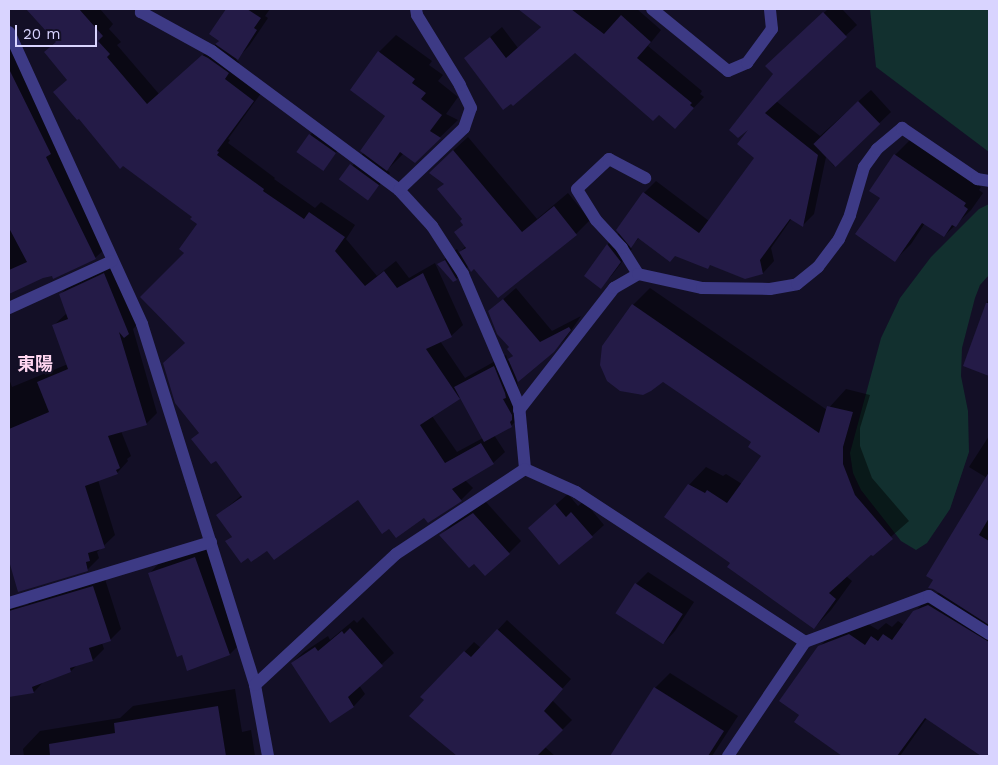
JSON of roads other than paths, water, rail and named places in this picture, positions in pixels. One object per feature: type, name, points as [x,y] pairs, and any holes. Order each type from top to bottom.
[{"type":"street","points":[[143,9],[142,12],[212,51],[399,190],[432,226],[463,274],[519,410],[525,469]]},
{"type":"street","points":[[652,9],[728,71],[747,63],[772,29],[770,9]]},
{"type":"street","points":[[399,190],[464,128],[471,108],[460,85],[415,11]]},
{"type":"street","points":[[9,32],[142,324],[255,685],[268,756]]},
{"type":"street","points":[[519,410],[614,288],[638,274],[702,288],[770,289],[797,284],[818,267],[839,239],[850,215],[864,168],[877,149],[902,128],[977,179],[989,181]]},
{"type":"street","points":[[638,274],[622,248],[596,220],[577,189],[609,159],[644,178]]},
{"type":"street","points":[[9,308],[112,261]]},
{"type":"street","points":[[525,469],[576,492],[805,642]]},
{"type":"street","points":[[255,685],[396,554],[525,469]]},
{"type":"street","points":[[9,602],[211,542]]},
{"type":"street","points":[[728,756],[805,642],[929,596],[989,634]]},
{"type":"district","name":"東陽","points":[[35,364]]}]
